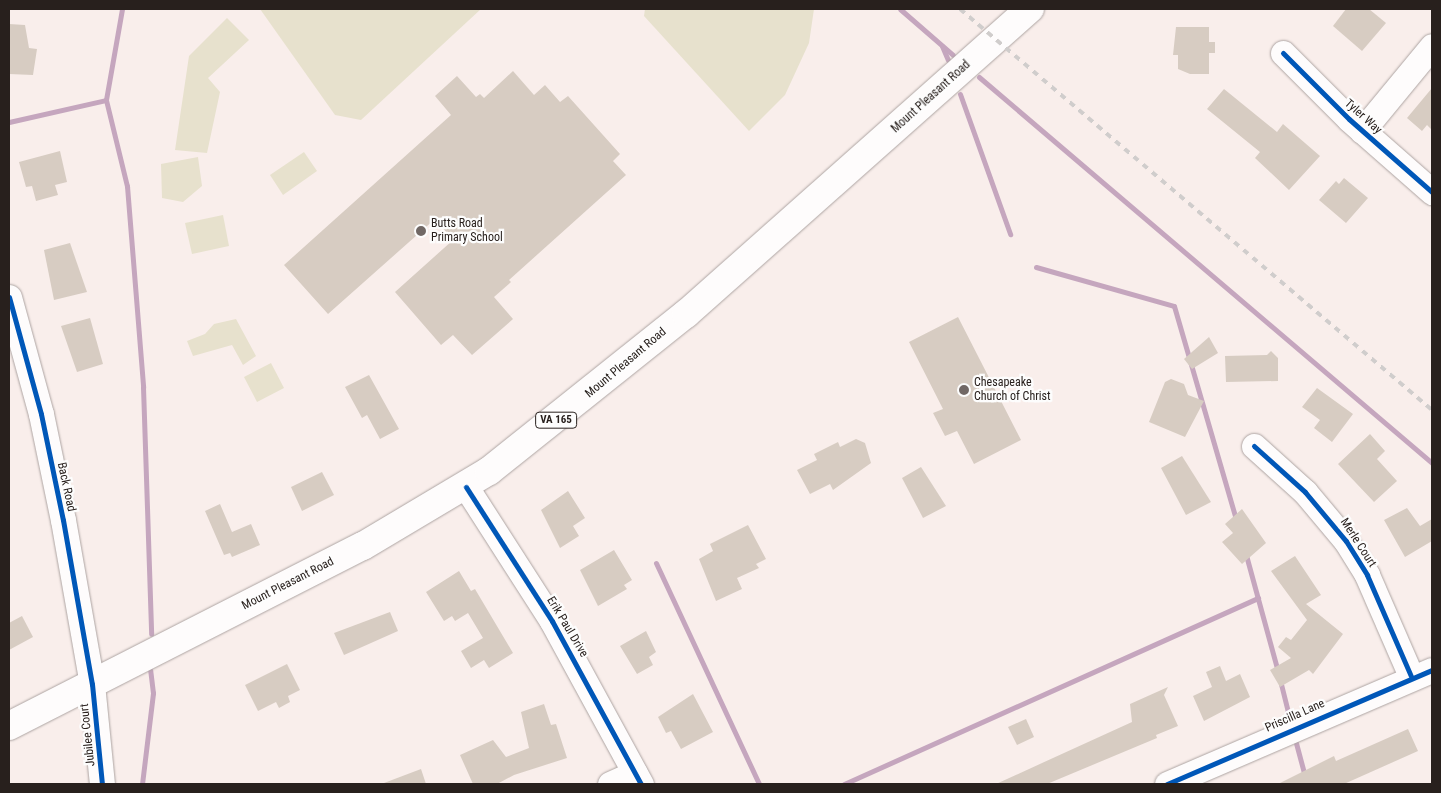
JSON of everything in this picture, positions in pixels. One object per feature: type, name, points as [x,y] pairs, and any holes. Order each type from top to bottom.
[{"type":"highway","name":"Mount Pleasant Road","points":[[9,726],[362,546],[466,487],[538,435],[690,311],[1030,9]]},
{"type":"street","points":[[1362,131],[1432,46]]},
{"type":"street","name":"Tyler Way","points":[[1283,53],[1362,131],[1432,192]]},
{"type":"street","name":"Back Road","points":[[9,297],[41,414],[92,684]]},
{"type":"street","name":"Merle Court","points":[[1254,446],[1304,492],[1346,540],[1422,673]]},
{"type":"street","name":"Erik Paul Drive","points":[[466,487],[552,621],[638,778]]},
{"type":"street","name":"Priscilla Lane","points":[[1167,784],[1422,673]]},
{"type":"street","name":"Jubilee Court","points":[[92,684],[102,784]]},
{"type":"street","points":[[610,784],[638,778]]},
{"type":"shaded area","points":[[260,9],[481,9],[361,120],[335,115]]},
{"type":"shaded area","points":[[645,9],[814,9],[809,43],[785,95],[749,131],[644,16]]},
{"type":"shaded area","points":[[227,18],[249,40],[208,78],[220,92],[207,153],[175,150],[189,56]]},
{"type":"shaded area","points":[[304,152],[317,171],[283,195],[270,175]]},
{"type":"shaded area","points":[[198,157],[202,186],[183,202],[162,198],[161,164]]},
{"type":"shaded area","points":[[223,215],[229,246],[192,254],[185,223]]},
{"type":"shaded area","points":[[236,319],[256,356],[243,365],[232,345],[193,356],[187,341],[205,334],[214,324]]},
{"type":"shaded area","points":[[271,363],[284,388],[257,402],[244,377]]},
{"type":"building","points":[[1346,9],[1369,9],[1386,23],[1362,51],[1333,26]]},
{"type":"building","points":[[9,24],[25,25],[29,48],[37,49],[33,75],[9,74]]},
{"type":"building","points":[[1176,27],[1209,27],[1209,42],[1215,42],[1215,53],[1209,53],[1209,74],[1190,74],[1178,69],[1178,55],[1173,55]]},
{"type":"building","points":[[513,71],[534,95],[545,85],[560,102],[568,96],[620,154],[613,161],[626,175],[509,280],[511,282],[494,297],[513,319],[472,355],[453,335],[441,345],[395,292],[453,240],[435,219],[328,314],[284,265],[451,115],[435,96],[457,76],[476,97],[480,94],[484,98]]},
{"type":"building","points":[[1432,88],[1432,130],[1427,125],[1422,131],[1407,118]]},
{"type":"building","points":[[1224,89],[1277,132],[1283,124],[1320,156],[1289,190],[1255,158],[1260,152],[1207,109]]},
{"type":"building","points":[[60,151],[67,182],[55,185],[58,195],[36,201],[32,186],[26,187],[19,162]]},
{"type":"building","points":[[1344,178],[1368,198],[1346,223],[1319,200],[1336,181],[1339,184]]},
{"type":"building","points":[[70,243],[87,292],[54,300],[44,250]]},
{"type":"building","name":"Chesapeake Church of Christ","points":[[958,317],[1021,440],[974,464],[957,431],[945,436],[933,413],[943,409],[909,342]]},
{"type":"building","points":[[90,318],[103,364],[77,372],[61,326]]},
{"type":"building","points":[[1209,337],[1218,353],[1192,369],[1184,359]]},
{"type":"building","points":[[1271,351],[1278,358],[1278,381],[1226,382],[1225,356],[1267,355]]},
{"type":"building","points":[[369,375],[399,429],[380,439],[367,415],[362,418],[345,387]]},
{"type":"building","points":[[1171,379],[1184,384],[1188,395],[1204,401],[1185,437],[1149,422],[1165,382]]},
{"type":"building","points":[[1317,388],[1353,414],[1332,442],[1314,428],[1320,420],[1302,407]]},
{"type":"building","points":[[1370,434],[1385,451],[1377,459],[1397,481],[1374,502],[1338,464]]},
{"type":"building","points":[[856,439],[865,443],[871,463],[833,490],[830,484],[810,494],[797,470],[817,460],[814,454],[838,442],[840,447]]},
{"type":"building","points":[[1182,456],[1211,502],[1186,515],[1161,468]]},
{"type":"building","points":[[921,467],[946,506],[923,518],[902,478]]},
{"type":"building","points":[[322,472],[334,495],[302,511],[291,487]]},
{"type":"building","points":[[568,491],[585,518],[573,526],[579,536],[560,548],[541,510]]},
{"type":"building","points":[[220,504],[232,532],[251,524],[260,545],[232,557],[230,553],[224,555],[205,511]]},
{"type":"building","points":[[1407,508],[1420,526],[1432,519],[1432,541],[1405,557],[1384,520]]},
{"type":"building","points":[[1242,509],[1266,543],[1242,564],[1222,542],[1233,533],[1225,524]]},
{"type":"building","points":[[748,525],[766,559],[756,564],[759,568],[737,578],[742,589],[716,601],[699,559],[713,551],[710,544]]},
{"type":"building","points":[[614,550],[632,580],[624,585],[627,589],[598,606],[580,570]]},
{"type":"building","points":[[1295,556],[1321,595],[1306,604],[1343,634],[1313,674],[1309,670],[1280,687],[1270,670],[1291,658],[1278,647],[1286,637],[1291,640],[1307,620],[1271,571]]},
{"type":"building","points":[[459,571],[471,591],[475,589],[513,653],[489,668],[484,660],[471,668],[461,651],[483,638],[468,613],[455,621],[452,616],[444,621],[426,592]]},
{"type":"building","points":[[390,612],[398,631],[344,655],[334,633]]},
{"type":"building","points":[[22,616],[33,637],[9,650],[9,623]]},
{"type":"building","points":[[646,631],[656,652],[649,657],[653,665],[637,674],[620,646]]},
{"type":"building","points":[[287,664],[300,690],[288,696],[290,702],[279,708],[276,702],[258,711],[245,685]]},
{"type":"building","points":[[1220,666],[1226,681],[1240,674],[1250,697],[1204,721],[1193,696],[1212,687],[1206,672]]},
{"type":"building","points":[[1168,687],[1164,695],[1178,726],[1156,735],[1157,738],[1047,784],[996,784],[1132,722],[1130,704]]},
{"type":"building","points":[[693,694],[713,732],[681,749],[671,731],[666,733],[658,717]]},
{"type":"building","points":[[544,704],[551,725],[556,724],[567,758],[514,775],[497,784],[473,784],[460,755],[493,740],[506,757],[529,748],[521,712]]},
{"type":"building","points":[[1026,719],[1034,737],[1017,745],[1008,727]]},
{"type":"building","points":[[1408,729],[1418,751],[1344,784],[1278,784],[1334,756],[1336,761]]},
{"type":"building","points":[[421,769],[426,784],[384,784],[384,783]]},
{"type":"waterway","points":[[122,9],[106,100],[127,186],[143,387],[151,634]]},
{"type":"waterway","points":[[900,9],[953,55]]},
{"type":"waterway","points":[[942,46],[948,60]]},
{"type":"waterway","points":[[979,77],[1432,463]]},
{"type":"waterway","points":[[960,94],[1010,234]]},
{"type":"waterway","points":[[9,122],[106,100]]},
{"type":"waterway","points":[[1036,267],[1174,306],[1236,520]]},
{"type":"waterway","points":[[1246,555],[1278,672]]},
{"type":"waterway","points":[[656,563],[759,784]]},
{"type":"waterway","points":[[844,784],[1258,598]]},
{"type":"waterway","points":[[142,784],[153,693],[150,670]]},
{"type":"waterway","points":[[1280,680],[1289,715]]},
{"type":"waterway","points":[[1296,743],[1307,784]]},
{"type":"railway","points":[[960,9],[1432,410]]},
{"type":"cycle path","points":[[1283,53],[1349,119],[1432,192]]},
{"type":"cycle path","points":[[9,297],[41,414],[63,520],[92,684],[102,784]]},
{"type":"cycle path","points":[[1254,446],[1305,492],[1346,541],[1367,575],[1411,676]]},
{"type":"cycle path","points":[[466,487],[552,621],[641,784]]},
{"type":"cycle path","points":[[1167,784],[1432,670]]},
{"type":"place","name":"Butts Road Primary School","points":[[421,231]]},
{"type":"place","name":"Chesapeake Church of Christ","points":[[964,390]]}]
